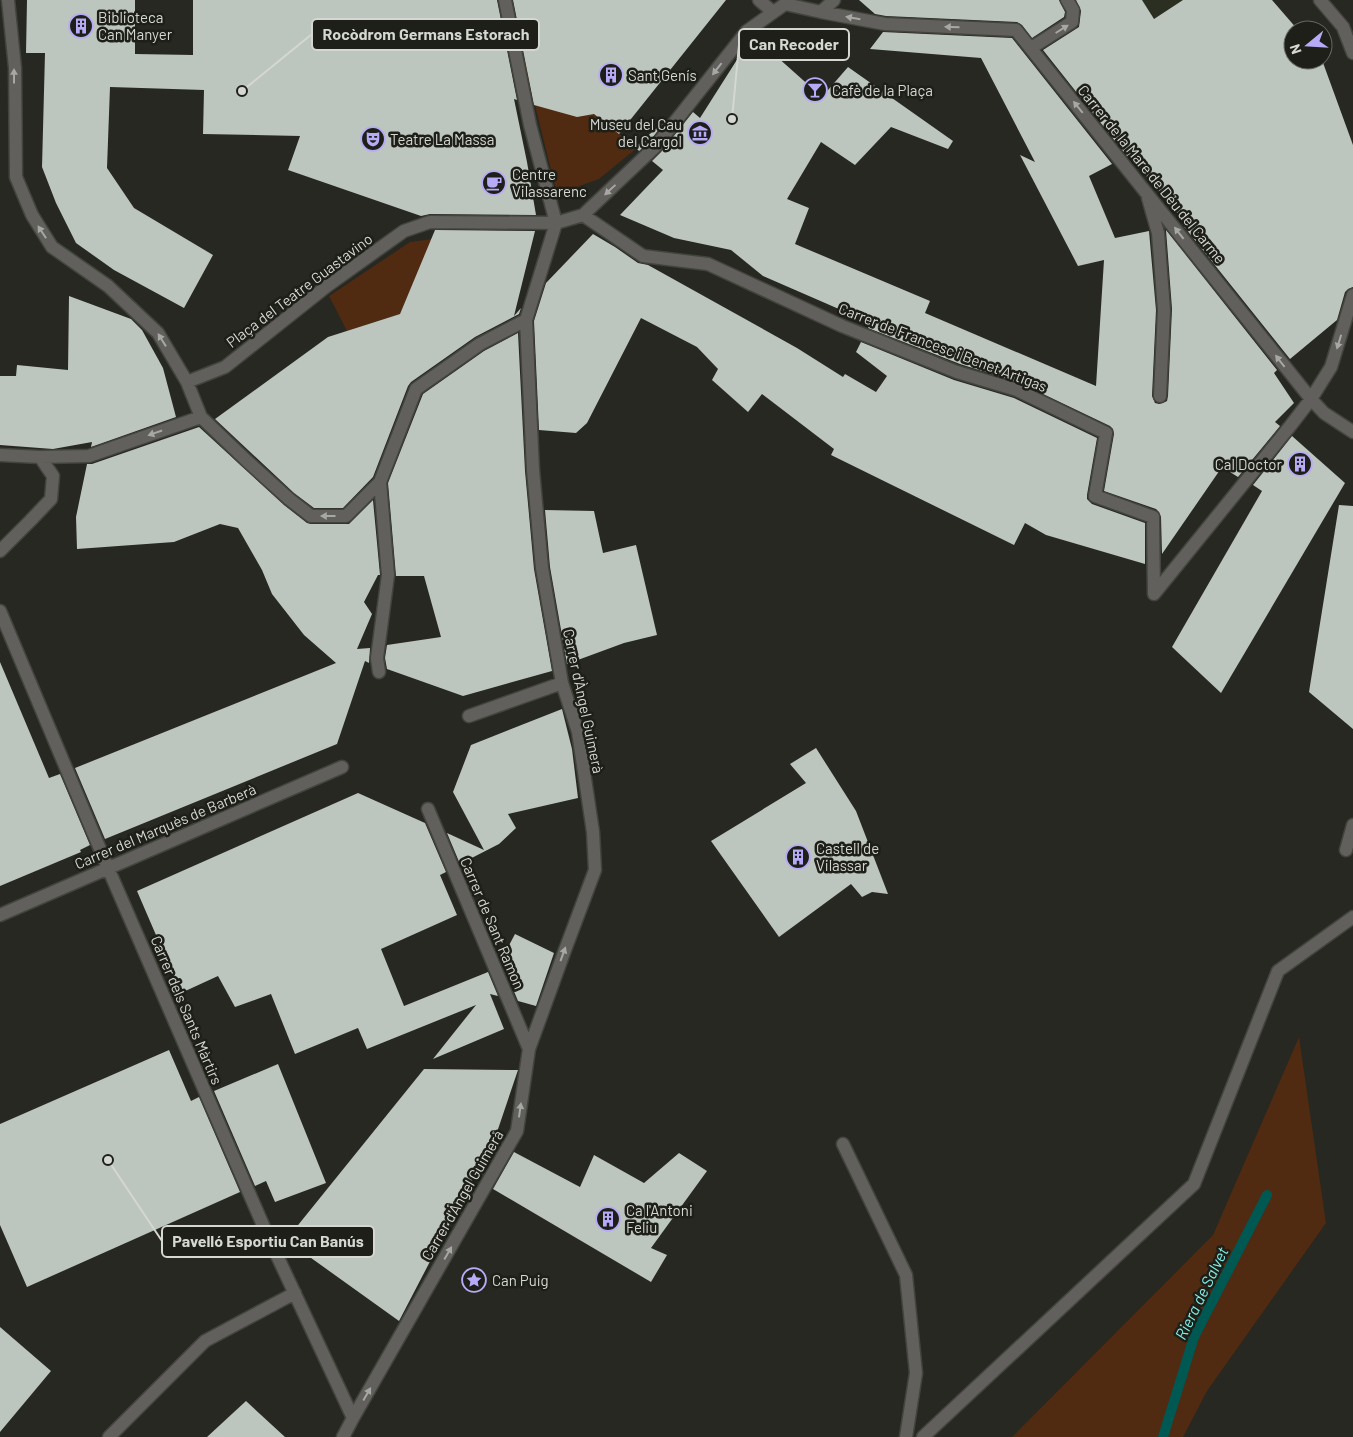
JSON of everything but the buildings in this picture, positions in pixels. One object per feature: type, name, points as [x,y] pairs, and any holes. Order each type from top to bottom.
[{"type":"street","points":[[505,0],[530,125],[556,223],[583,215],[655,148],[747,31],[773,12],[759,0]]},
{"type":"street","points":[[821,12],[834,0]]},
{"type":"street","points":[[1030,48],[1072,22],[1073,10],[1067,0]]},
{"type":"street","points":[[1320,0],[1343,27],[1353,52]]},
{"type":"street","points":[[5,1],[15,68],[16,177],[32,215],[52,247],[108,286],[158,333],[187,382],[202,417],[289,499],[311,516],[346,516],[380,482],[416,389],[480,344],[526,320]]},
{"type":"street","name":"Carrer de la Mare de Déu del Carme","points":[[773,12],[785,4],[885,24],[1016,30],[1311,399],[1324,413],[1353,432]]},
{"type":"street","points":[[1146,192],[1158,233],[1164,310],[1160,396]]},
{"type":"street","name":"Carrer de Francesc i Benet Artigas","points":[[583,215],[643,256],[708,264],[860,333],[957,372],[1017,390],[1106,433],[1095,496],[1153,516],[1154,594],[1311,399]]},
{"type":"street","name":"Plaça del Teatre Guastavino","points":[[187,382],[225,367],[327,286],[404,231],[430,222],[556,223]]},
{"type":"street","name":"Carrer d'Àngel Guimerà","points":[[343,1437],[517,1131],[529,1049],[595,870],[594,832],[578,732],[562,684],[542,568],[534,470],[526,320],[556,223]]},
{"type":"street","points":[[1311,399],[1331,367],[1353,295]]},
{"type":"street","points":[[0,455],[40,457],[89,456],[202,417]]},
{"type":"street","points":[[0,551],[51,499],[53,476],[40,457]]},
{"type":"street","points":[[379,672],[377,658],[388,575],[380,482]]},
{"type":"street","name":"Carrer dels Sants Màrtirs","points":[[0,611],[108,868],[266,1232],[353,1418]]},
{"type":"street","points":[[469,716],[562,684]]},
{"type":"street","name":"Carrer del Marquès de Barberà","points":[[0,915],[342,767]]},
{"type":"street","name":"Carrer de Sant Ramon","points":[[428,809],[529,1049]]},
{"type":"street","points":[[1346,850],[1353,825]]},
{"type":"street","points":[[922,1437],[1194,1184],[1278,971],[1353,917]]},
{"type":"street","points":[[843,1144],[906,1275],[916,1373],[906,1437]]},
{"type":"street","points":[[109,1437],[205,1341],[295,1293]]},
{"type":"shaded area","points":[[1142,0],[1183,0],[1154,19]]},
{"type":"shaded area","points":[[535,51],[594,114],[637,148],[599,179],[557,194],[524,61]]},
{"type":"shaded area","points":[[432,239],[400,314],[347,331],[329,296],[410,242]]},
{"type":"shaded area","points":[[1299,1037],[1326,1223],[1207,1391],[1183,1437],[1012,1437],[1213,1235]]},
{"type":"waterway","name":"Riera de Salvet","points":[[1163,1437],[1194,1337],[1267,1195]]},
{"type":"place","name":"Biblioteca Can Manyer","points":[[81,26]]},
{"type":"place","name":"Sant Genís","points":[[611,75]]},
{"type":"place","name":"Cafè de la Plaça","points":[[815,90]]},
{"type":"place","name":"Rocòdrom Germans Estorach","points":[[242,91]]},
{"type":"place","name":"Can Recoder","points":[[732,119]]},
{"type":"place","name":"Museu del Cau del Cargol","points":[[700,133]]},
{"type":"place","name":"Teatre La Massa","points":[[373,139]]},
{"type":"place","name":"Centre Vilassarenc","points":[[494,183]]},
{"type":"place","name":"Cal Doctor","points":[[1300,464]]},
{"type":"place","name":"Castell de Vilassar","points":[[798,857]]},
{"type":"place","name":"Pavelló Esportiu Can Banús","points":[[108,1160]]},
{"type":"place","name":"Ca l'Antoni Feliu","points":[[608,1219]]},
{"type":"place","name":"Can Puig","points":[[474,1280]]}]
